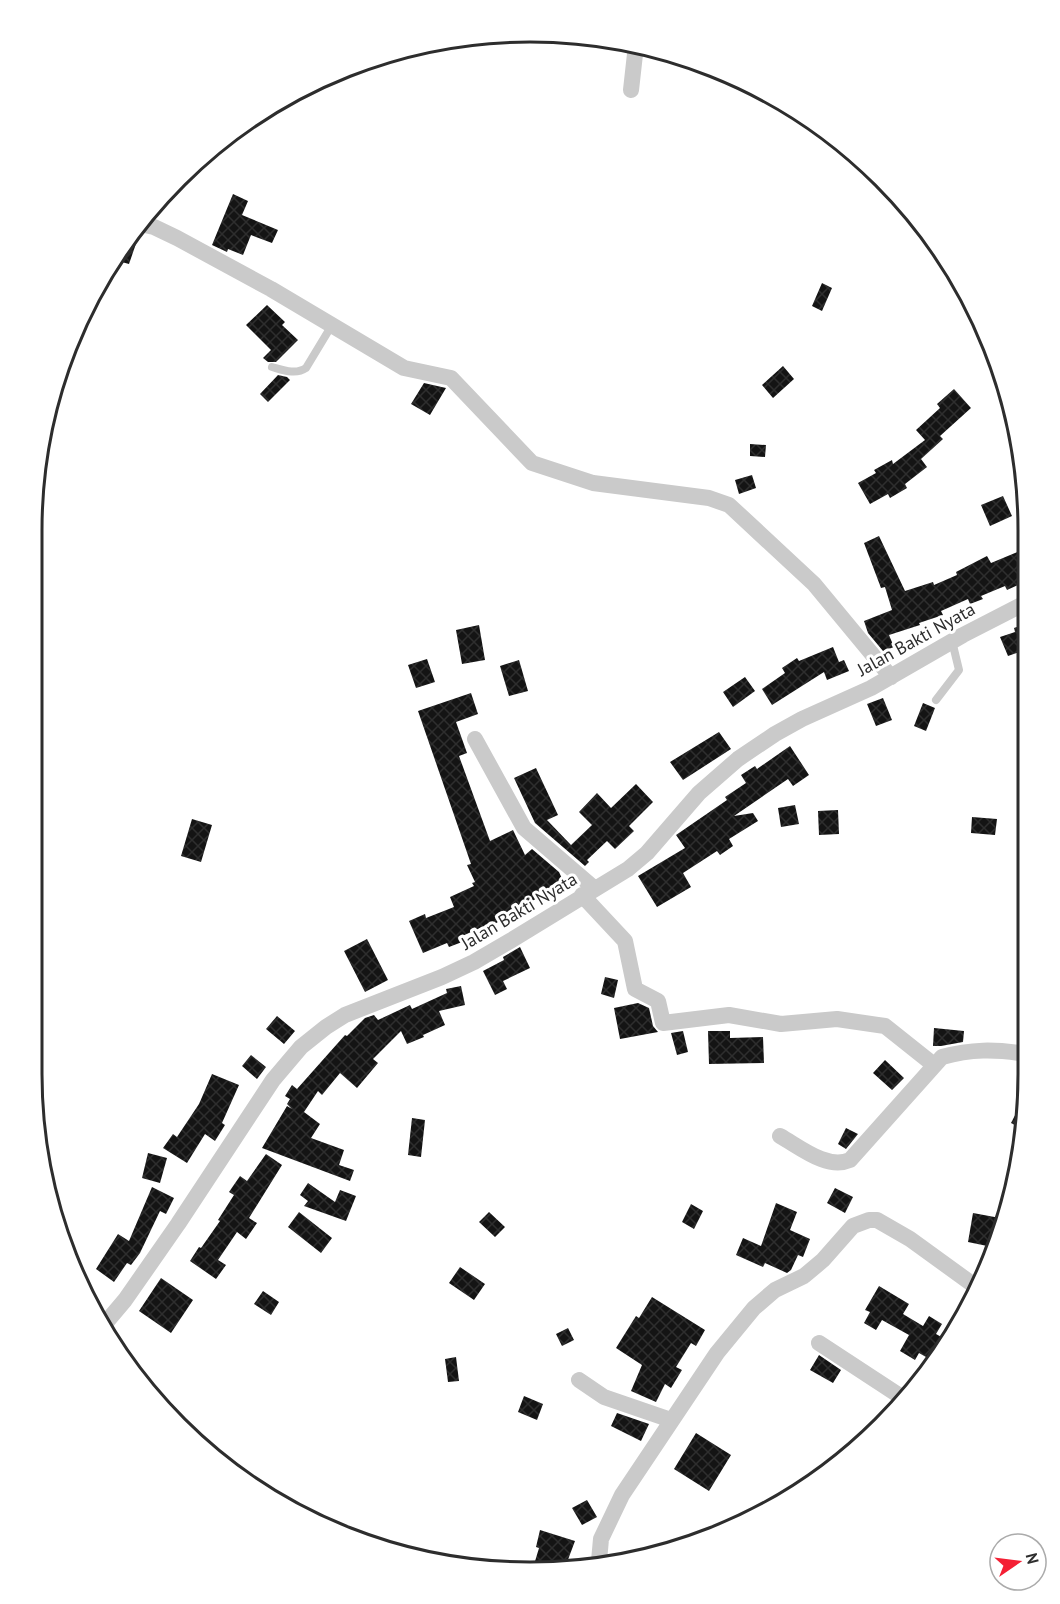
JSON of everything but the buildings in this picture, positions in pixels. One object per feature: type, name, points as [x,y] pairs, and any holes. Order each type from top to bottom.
[{"type":"street","points":[[631,90],[635,54]]},
{"type":"street","points":[[149,226],[177,238],[271,289],[404,368],[451,378],[532,463],[593,483],[709,498],[729,505],[814,584],[891,677]]},
{"type":"street","name":"Jalan Bakti Nyata","points":[[108,1320],[125,1300],[178,1224],[273,1080],[301,1047],[326,1027],[345,1015],[474,962],[628,869],[647,853],[699,793],[738,759],[802,719],[891,677],[952,641],[1018,607]]},
{"type":"street","points":[[475,739],[524,828],[588,892],[625,941],[635,989],[658,1001],[663,1023],[729,1015],[781,1024],[837,1019],[885,1026],[934,1065]]},
{"type":"street","points":[[780,1136],[830,1163],[843,1163],[850,1160],[942,1057],[995,1049],[1018,1053]]},
{"type":"street","points":[[590,1558],[622,1495],[717,1353],[754,1308],[775,1290],[804,1276],[853,1226],[860,1222],[877,1220],[910,1239],[971,1283]]},
{"type":"street","points":[[819,1343],[898,1395]]},
{"type":"street","points":[[579,1380],[604,1397],[671,1420]]},
{"type":"street","points":[[599,1557],[601,1539]]},
{"type":"lane","points":[[272,368],[301,372],[306,368],[332,325]]},
{"type":"lane","points":[[936,700],[959,670],[952,641]]}]
